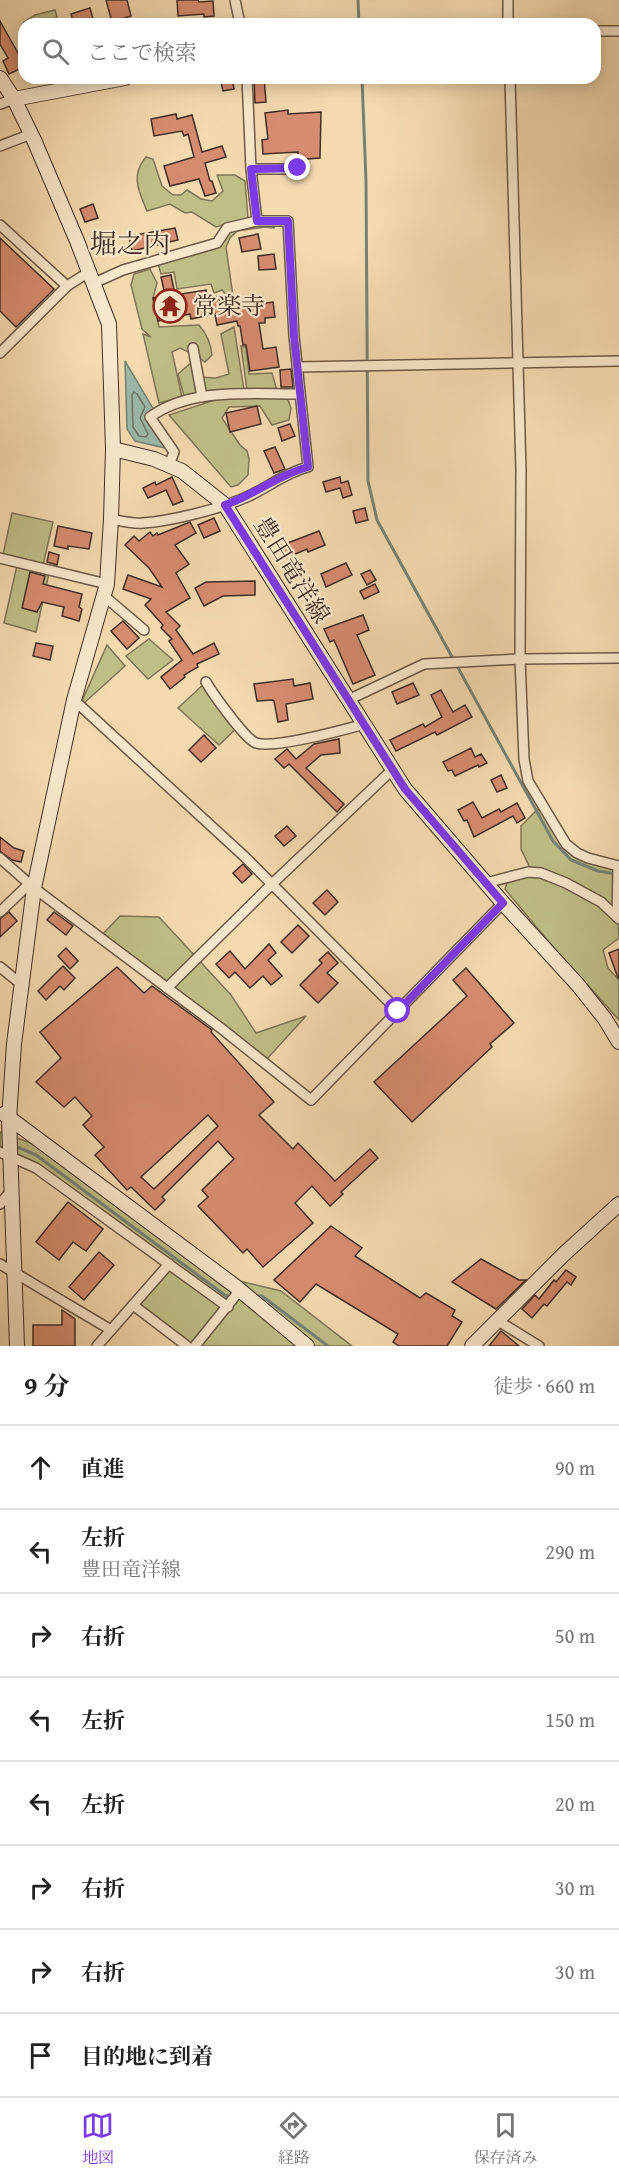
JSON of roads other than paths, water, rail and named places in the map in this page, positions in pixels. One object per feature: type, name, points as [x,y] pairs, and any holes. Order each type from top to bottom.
[{"type":"street","points":[[235,0],[239,18]]},
{"type":"street","points":[[508,0],[508,18]]},
{"type":"street","points":[[601,31],[619,31]]},
{"type":"street","points":[[0,78],[14,99],[31,134],[109,324],[113,449],[111,519],[105,589],[74,700],[32,886],[4,1115],[5,1155],[12,1190],[18,1346]]},
{"type":"street","points":[[0,104],[14,99],[93,84]]},
{"type":"street","points":[[247,84],[251,169],[257,221]]},
{"type":"street","points":[[510,84],[521,470],[520,659],[524,759],[528,781],[566,844],[588,858],[618,866],[618,918]]},
{"type":"street","points":[[0,146],[31,134]]},
{"type":"street","points":[[251,169],[298,168]]},
{"type":"street","points":[[0,353],[67,286],[217,243],[227,228],[257,221],[288,221],[297,367],[308,467],[294,471],[243,499],[225,505],[167,520],[141,524],[111,519]]},
{"type":"street","points":[[0,225],[67,286]]},
{"type":"street","points":[[193,348],[202,397]]},
{"type":"street","points":[[297,367],[619,361]]},
{"type":"street","points":[[169,465],[174,452],[150,417],[161,408],[202,397],[237,392],[300,394]]},
{"type":"street","name":"豊田竜洋線","points":[[113,449],[154,459],[182,471],[225,505],[392,770],[422,810],[486,884],[578,985],[605,1019],[619,1042]]},
{"type":"street","points":[[0,558],[105,589],[144,630]]},
{"type":"street","points":[[348,700],[424,664],[520,659],[619,658]]},
{"type":"street","points":[[206,682],[246,736],[255,743],[308,738],[365,724]]},
{"type":"street","points":[[74,700],[272,884],[398,1011]]},
{"type":"street","points":[[167,988],[392,770]]},
{"type":"street","points":[[0,858],[32,886],[311,1100],[503,903]]},
{"type":"street","points":[[486,884],[528,872],[541,873],[566,882],[601,902],[618,918]]},
{"type":"street","points":[[0,912],[32,886]]},
{"type":"street","points":[[0,967],[21,984]]},
{"type":"street","points":[[4,1115],[240,1290],[307,1346]]},
{"type":"street","points":[[5,1155],[36,1168],[228,1306]]},
{"type":"street","points":[[0,1204],[12,1190]]},
{"type":"street","points":[[472,1346],[563,1255],[619,1204]]},
{"type":"street","points":[[0,1264],[111,1330]]},
{"type":"street","points":[[97,1346],[169,1264]]},
{"type":"street","points":[[195,1346],[240,1290]]},
{"type":"street","points":[[133,1305],[187,1346]]},
{"type":"street","points":[[498,1322],[539,1346]]},
{"type":"water","points":[[125,361],[154,410],[146,417],[165,448],[135,441],[127,429]]},
{"type":"waterway","points":[[358,0],[359,18]]},
{"type":"waterway","points":[[362,84],[366,181],[368,481],[377,520],[553,841],[571,860],[598,871],[617,874]]},
{"type":"waterway","points":[[15,1146],[36,1155],[226,1296],[233,1296]]},
{"type":"waterway","points":[[255,1296],[262,1296],[328,1346]]},
{"type":"place","name":"常楽寺","points":[[170,306]]},
{"type":"district","name":"堀之内","points":[[130,244]]}]
